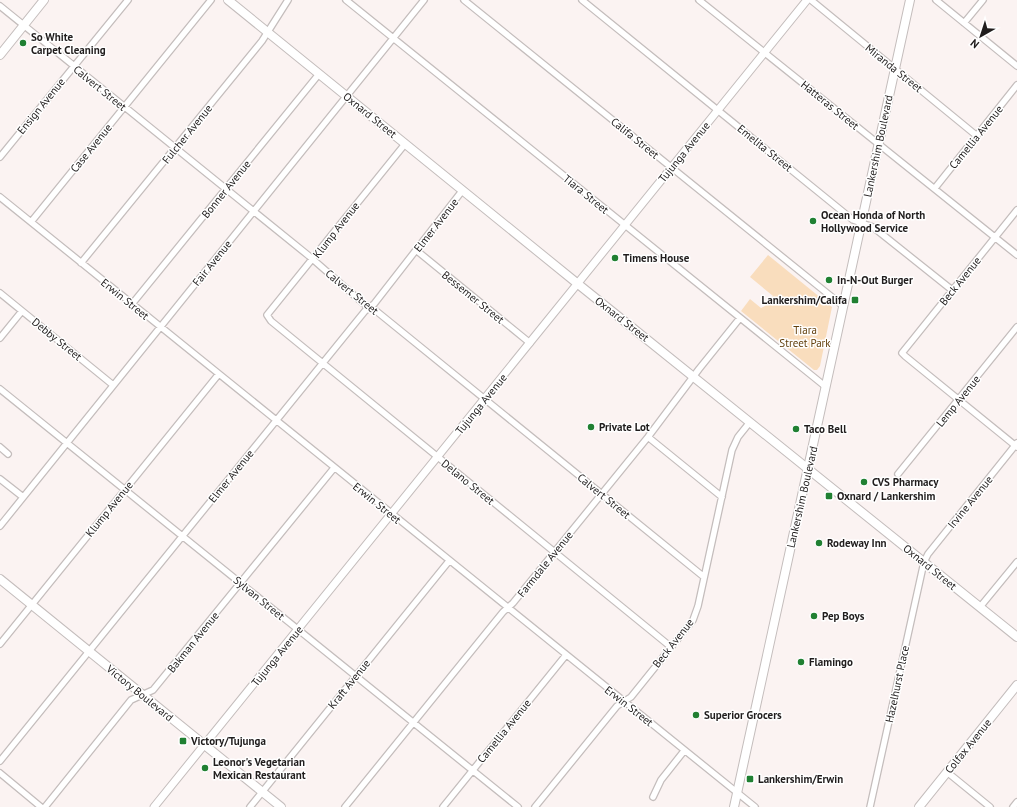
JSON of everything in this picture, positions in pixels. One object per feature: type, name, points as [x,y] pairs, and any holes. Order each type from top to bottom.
[{"type":"main road","points":[[0,54],[44,0]]},
{"type":"main road","name":"Oxnard Street","points":[[228,0],[462,191],[1017,637]]},
{"type":"main road","name":"Lankershim Boulevard","points":[[734,807],[809,470],[878,143],[910,0]]},
{"type":"main road","name":"Victory Boulevard","points":[[0,579],[281,807]]},
{"type":"main road","name":"Colfax Avenue","points":[[919,807],[1017,685]]},
{"type":"street","name":"Ensign Avenue","points":[[0,157],[128,0]]},
{"type":"street","name":"Case Avenue","points":[[31,222],[211,0]]},
{"type":"street","name":"Fulcher Avenue","points":[[81,263],[175,149],[268,32],[288,0]]},
{"type":"street","name":"Tiara Street","points":[[346,0],[826,387]]},
{"type":"street","name":"Fair Avenue","points":[[0,526],[424,0]]},
{"type":"street","name":"Califa Street","points":[[464,0],[843,306]]},
{"type":"street","name":"Emelita Street","points":[[582,0],[850,217],[874,228],[952,290]]},
{"type":"street","name":"Hatteras Street","points":[[699,0],[1017,255]]},
{"type":"street","name":"Tujunga Avenue","points":[[154,807],[807,0]]},
{"type":"street","name":"Miranda Street","points":[[811,0],[977,136]]},
{"type":"street","points":[[936,0],[1017,66]]},
{"type":"street","points":[[964,23],[983,0]]},
{"type":"street","name":"Calvert Street","points":[[0,6],[704,577]]},
{"type":"street","name":"Bonner Avenue","points":[[132,304],[319,74]]},
{"type":"street","name":"Camellia Avenue","points":[[935,188],[1017,85]]},
{"type":"street","name":"Klump Avenue","points":[[267,315],[405,144]]},
{"type":"street","name":"Elmer Avenue","points":[[0,761],[370,307],[462,191]]},
{"type":"street","name":"Erwin Street","points":[[0,197],[218,375],[755,807]]},
{"type":"street","name":"Beck Avenue","points":[[958,400],[904,356],[902,352],[1017,210]]},
{"type":"street","name":"Bessemer Street","points":[[416,250],[530,343]]},
{"type":"street","name":"Debby Street","points":[[0,293],[113,385]]},
{"type":"street","points":[[0,338],[22,311]]},
{"type":"street","name":"Delano Street","points":[[267,315],[271,322],[671,647]]},
{"type":"street","name":"Farmdale Avenue","points":[[345,807],[648,438],[740,318]]},
{"type":"street","name":"Lemp Avenue","points":[[898,474],[1017,327]]},
{"type":"street","name":"Klump Avenue","points":[[0,644],[218,375]]},
{"type":"street","name":"Sylvan Street","points":[[0,389],[518,807]]},
{"type":"street","points":[[958,400],[1016,445]]},
{"type":"street","name":"Beck Avenue","points":[[536,807],[617,706],[631,697],[692,620],[698,606],[732,450],[738,437],[750,422]]},
{"type":"street","points":[[648,438],[722,497]]},
{"type":"street","name":"Irvine Avenue","points":[[924,562],[928,554],[1016,445]]},
{"type":"street","points":[[0,447],[8,454]]},
{"type":"street","name":"Bakman Avenue","points":[[45,807],[131,700],[153,690],[334,468]]},
{"type":"street","points":[[0,479],[23,497]]},
{"type":"street","name":"Kraft Avenue","points":[[250,807],[449,561]]},
{"type":"street","name":"Hazelhurst Place","points":[[870,807],[924,562]]},
{"type":"street","points":[[980,607],[1017,562]]},
{"type":"street","name":"Camellia Avenue","points":[[443,807],[566,655]]},
{"type":"street","points":[[653,797],[661,780],[684,751]]},
{"type":"street","points":[[947,772],[990,807]]},
{"type":"street","points":[[0,773],[41,807]]},
{"type":"street","points":[[1012,807],[1017,802]]},
{"type":"green space","name":"Tiara Street Park","points":[[768,255],[832,307],[820,366],[817,370],[814,370],[741,311],[750,299],[761,308],[765,306],[773,296],[750,277]]},
{"type":"place","name":"So White Carpet Cleaning","points":[[23,43]]},
{"type":"place","name":"Ocean Honda of North Hollywood Service","points":[[813,221]]},
{"type":"place","name":"Timens House","points":[[615,258]]},
{"type":"place","name":"In-N-Out Burger","points":[[829,280]]},
{"type":"place","name":"Lankershim/Califa","points":[[855,300]]},
{"type":"place","name":"Private Lot","points":[[591,427]]},
{"type":"place","name":"Taco Bell","points":[[796,429]]},
{"type":"place","name":"CVS Pharmacy","points":[[864,482]]},
{"type":"place","name":"Oxnard / Lankershim","points":[[829,496]]},
{"type":"place","name":"Rodeway Inn","points":[[819,543]]},
{"type":"place","name":"Pep Boys","points":[[814,616]]},
{"type":"place","name":"Flamingo","points":[[801,662]]},
{"type":"place","name":"Superior Grocers","points":[[696,715]]},
{"type":"place","name":"Victory/Tujunga","points":[[183,741]]},
{"type":"place","name":"Leonor's Vegetarian Mexican Restaurant","points":[[205,768]]},
{"type":"place","name":"Lankershim/Erwin","points":[[750,779]]}]
